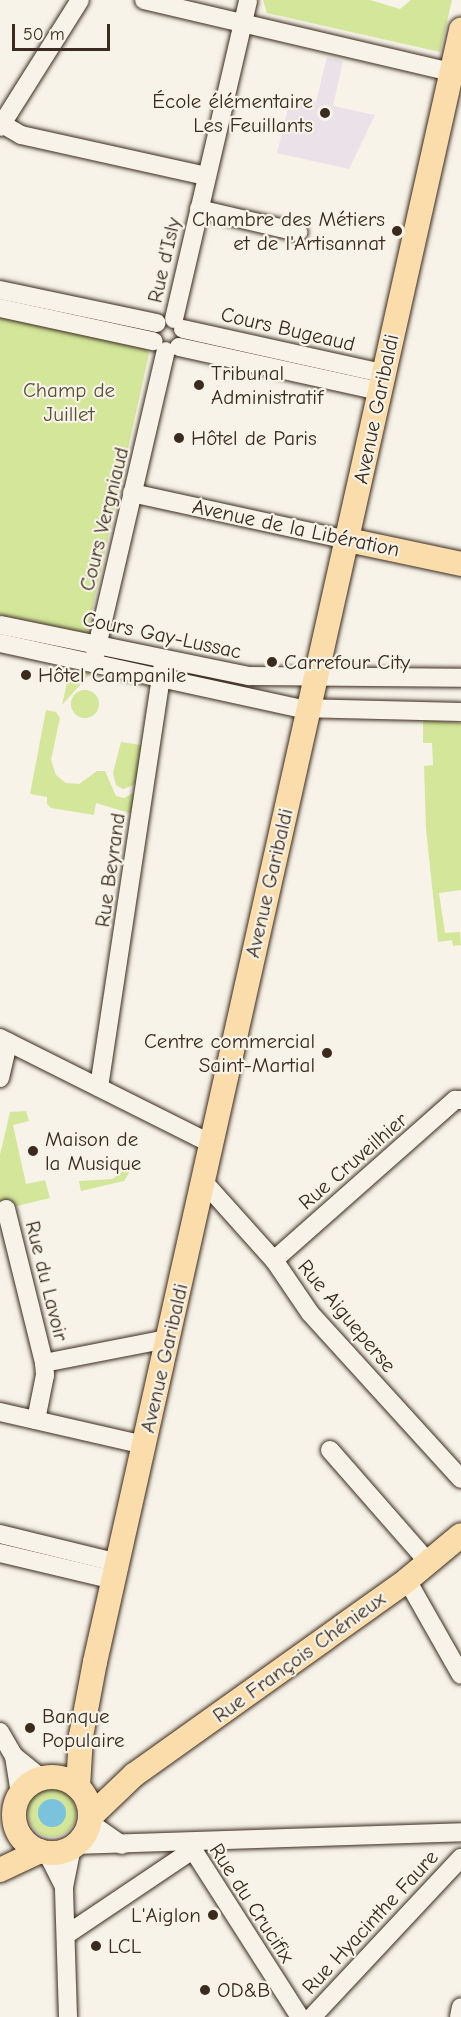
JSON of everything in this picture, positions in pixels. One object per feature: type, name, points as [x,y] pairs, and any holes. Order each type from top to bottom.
[{"type":"main road","name":"Avenue Garibaldi","points":[[80,1789],[81,1736],[116,1571],[461,30]]},
{"type":"main road","name":"Avenue de la Libération","points":[[348,540],[461,564]]},
{"type":"main road","name":"Rue François Chénieux","points":[[74,1846],[90,1820],[134,1775],[407,1580],[461,1535]]},
{"type":"main road","name":"Avenue Garibaldi","points":[[48,1778],[81,1736]]},
{"type":"main road","points":[[0,1864],[18,1832],[13,1773],[48,1778],[80,1789],[90,1820]]},
{"type":"main road","name":"Rue François Chénieux","points":[[80,1789],[102,1789],[134,1775]]},
{"type":"main road","points":[[18,1832],[44,1852]]},
{"type":"main road","points":[[0,1870],[44,1852],[74,1846]]},
{"type":"street","points":[[80,0],[1,125],[21,135],[206,176]]},
{"type":"street","points":[[144,0],[451,72]]},
{"type":"street","name":"Rue d'Isly","points":[[169,335],[248,0]]},
{"type":"street","points":[[199,209],[298,232]]},
{"type":"street","name":"Cours Bugeaud","points":[[0,290],[169,335],[381,382]]},
{"type":"street","name":"Cours Bugeaud","points":[[0,308],[169,335]]},
{"type":"street","name":"Cours Vergniaud","points":[[96,654],[169,335]]},
{"type":"street","name":"Avenue de la Libération","points":[[132,493],[348,540]]},
{"type":"street","name":"Cours Gay-Lussac","points":[[0,625],[96,654],[161,677],[310,708],[461,712]]},
{"type":"street","name":"Cours Gay-Lussac","points":[[0,643],[165,659],[249,676],[461,678]]},
{"type":"street","name":"Rue Beyrand","points":[[99,1087],[165,659]]},
{"type":"street","points":[[0,1078],[4,1040],[210,1143]]},
{"type":"street","name":"Rue Cruveilhier","points":[[274,1260],[460,1098]]},
{"type":"street","name":"Rue Aigueperse","points":[[203,1181],[274,1260],[310,1312],[461,1479]]},
{"type":"street","name":"Rue du Lavoir","points":[[6,1209],[44,1363],[45,1376],[36,1420]]},
{"type":"street","name":"Rue du Lavoir","points":[[44,1363],[168,1339]]},
{"type":"street","points":[[0,1412],[144,1445]]},
{"type":"street","points":[[330,1450],[429,1562]]},
{"type":"street","points":[[0,1534],[116,1571]]},
{"type":"street","points":[[0,1553],[116,1571]]},
{"type":"street","points":[[407,1580],[461,1675]]},
{"type":"street","points":[[0,1732],[13,1773],[48,1778]]},
{"type":"street","points":[[90,1820],[122,1845]]},
{"type":"street","points":[[68,2017],[64,1887],[74,1846],[190,1846],[461,1832]]},
{"type":"street","points":[[66,1935],[190,1846]]},
{"type":"street","name":"Rue du Crucifix","points":[[190,1846],[300,2017]]},
{"type":"street","points":[[44,1852],[64,1887]]},
{"type":"street","name":"Rue Hyacinthe Faure","points":[[312,2017],[461,1858]]},
{"type":"street","points":[[459,2017],[461,2007]]},
{"type":"shaded area","name":"École élémentaire Les Feuillants","points":[[327,57],[343,61],[333,106],[375,115],[349,169],[277,153],[291,96],[316,102]]},
{"type":"green space","points":[[263,0],[370,0],[400,9],[411,0],[452,0],[440,52],[267,13]]},
{"type":"green space","name":"Champ de Juillet","points":[[0,315],[131,344],[146,349],[149,354],[87,633],[0,615]]},
{"type":"green space","points":[[70,669],[89,673],[62,705]]},
{"type":"green space","points":[[85,690],[95,694],[99,704],[95,714],[85,718],[75,714],[71,704],[75,694]]},
{"type":"green space","points":[[46,710],[56,712],[60,718],[51,760],[56,775],[66,783],[79,784],[97,771],[105,771],[116,796],[124,798],[137,791],[136,815],[96,803],[94,815],[51,808],[47,804],[47,797],[30,794]]},
{"type":"green space","points":[[423,720],[461,723],[461,890],[439,893],[445,933],[460,932],[461,945],[453,946],[452,940],[438,942],[426,829],[424,766],[433,765],[432,743],[423,743]]},
{"type":"green space","points":[[121,742],[147,746],[137,784],[123,789],[116,785],[113,773]]},
{"type":"green space","points":[[26,1111],[29,1121],[13,1125],[26,1184],[45,1180],[50,1198],[13,1207],[0,1204],[0,1155],[10,1112]]},
{"type":"green space","points":[[126,1158],[129,1173],[124,1181],[81,1191],[79,1181],[113,1179],[123,1169]]},
{"type":"green space","points":[[47,1789],[57,1789],[72,1799],[76,1813],[75,1822],[66,1833],[57,1837],[47,1837],[32,1827],[28,1818],[28,1808],[38,1793]]},
{"type":"water","points":[[52,1799],[62,1803],[66,1813],[62,1823],[52,1827],[42,1823],[38,1813],[42,1803]]},
{"type":"place","name":"École élémentaire Les Feuillants","points":[[325,113]]},
{"type":"place","name":"Chambre des Métiers et de l'Artisannat","points":[[397,231]]},
{"type":"place","name":"Tribunal Administratif","points":[[199,385]]},
{"type":"place","name":"Hôtel de Paris","points":[[179,438]]},
{"type":"place","name":"Carrefour City","points":[[272,662]]},
{"type":"place","name":"Hôtel Campanile","points":[[26,675]]},
{"type":"place","name":"Centre commercial Saint-Martial","points":[[327,1053]]},
{"type":"place","name":"Maison de la Musique","points":[[33,1151]]},
{"type":"place","name":"Banque Populaire","points":[[30,1728]]},
{"type":"place","name":"L'Aiglon","points":[[213,1915]]},
{"type":"place","name":"LCL","points":[[96,1946]]},
{"type":"place","name":"OD&B","points":[[205,1990]]}]
